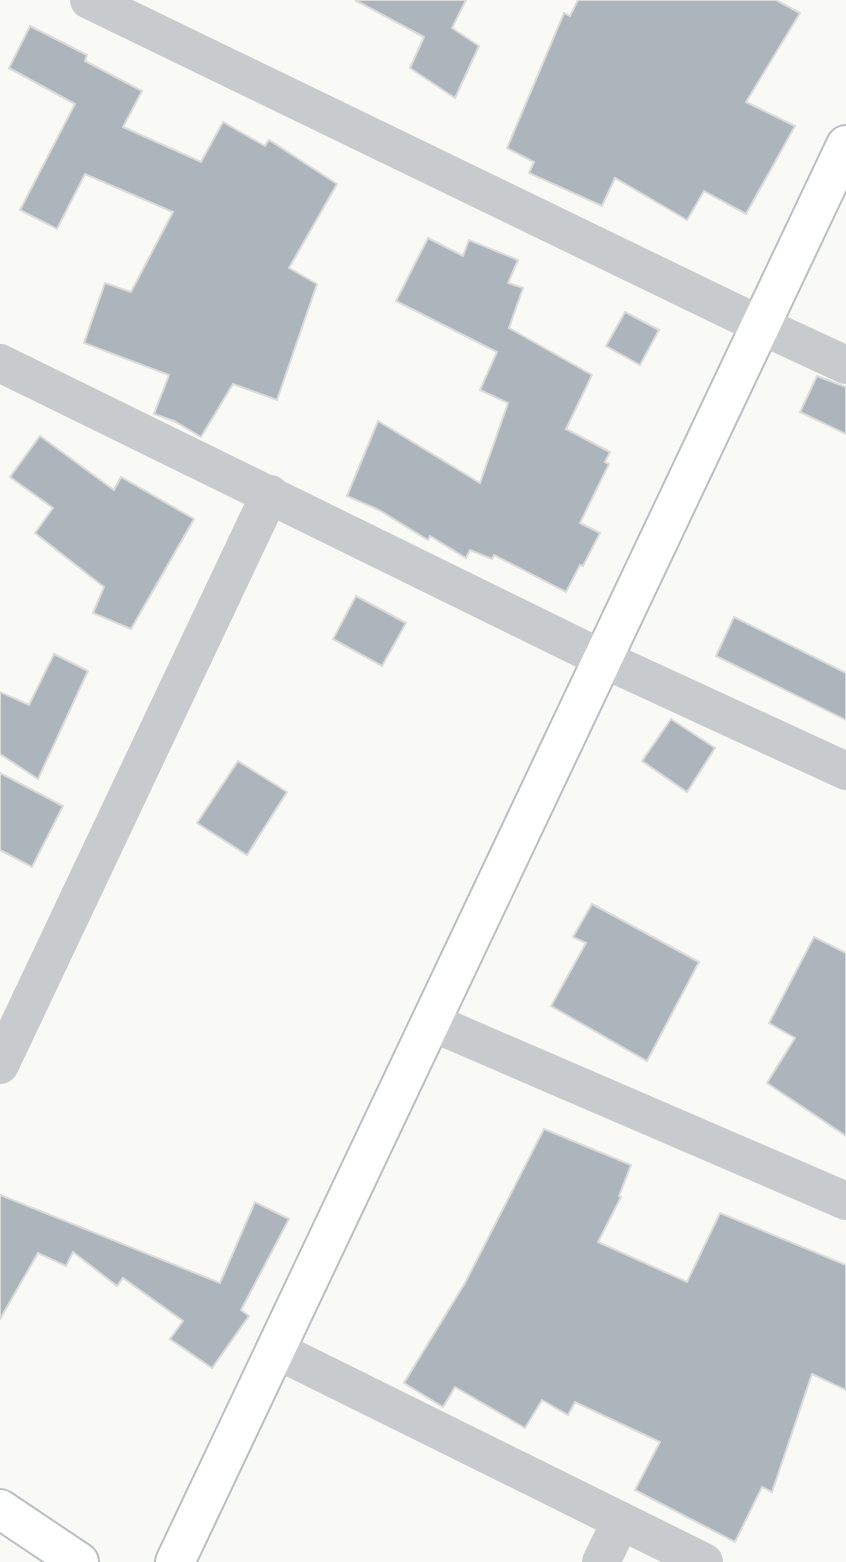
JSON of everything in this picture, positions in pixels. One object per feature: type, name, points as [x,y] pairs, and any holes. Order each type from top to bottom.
[{"type":"street","points":[[89,0],[846,365]]},
{"type":"street","points":[[175,1562],[846,145]]},
{"type":"street","points":[[0,363],[603,659],[846,771]]},
{"type":"street","points":[[0,1065],[270,494]]},
{"type":"street","points":[[431,1023],[846,1201]]},
{"type":"street","points":[[276,1350],[704,1562]]},
{"type":"street","points":[[0,1508],[78,1562]]},
{"type":"street","points":[[601,1562],[621,1521]]},
{"type":"building","points":[[355,0],[466,0],[452,28],[479,46],[455,98],[410,68],[424,37]]},
{"type":"building","points":[[578,0],[776,0],[800,13],[746,102],[795,126],[746,214],[704,191],[687,220],[615,178],[602,206],[529,173],[534,162],[507,148],[564,13],[570,16]]},
{"type":"building","points":[[30,26],[87,55],[85,61],[142,91],[123,127],[201,162],[223,122],[265,146],[269,140],[337,184],[289,268],[317,284],[277,400],[233,384],[201,437],[174,421],[154,414],[169,375],[84,343],[105,283],[131,292],[173,212],[85,174],[57,229],[20,210],[75,104],[9,68]]},
{"type":"building","points":[[428,238],[463,256],[469,240],[518,260],[508,283],[523,288],[509,328],[592,375],[566,429],[610,452],[605,462],[609,464],[580,523],[600,533],[566,592],[494,555],[492,559],[470,550],[466,558],[430,536],[428,540],[379,510],[347,496],[378,421],[480,483],[508,403],[480,390],[497,352],[396,301]]},
{"type":"building","points":[[625,312],[659,330],[640,365],[606,346]]},
{"type":"building","points":[[817,376],[846,387],[846,434],[800,412]]},
{"type":"building","points":[[40,436],[114,490],[121,477],[194,519],[131,629],[93,613],[104,587],[35,533],[53,508],[10,477]]},
{"type":"building","points":[[356,596],[406,623],[382,666],[333,639]]},
{"type":"building","points":[[734,617],[846,673],[846,720],[716,656]]},
{"type":"building","points":[[54,654],[88,671],[38,779],[0,754],[0,692],[29,705]]},
{"type":"building","points":[[671,719],[715,748],[687,792],[642,761]]},
{"type":"building","points":[[238,761],[287,792],[247,855],[197,823]]},
{"type":"building","points":[[0,773],[63,806],[32,867],[0,850]]},
{"type":"building","points":[[592,904],[699,962],[647,1061],[551,1006],[586,943],[573,937]]},
{"type":"building","points":[[814,937],[846,953],[846,1136],[767,1083],[795,1038],[769,1023]]},
{"type":"building","points":[[544,1129],[631,1165],[619,1196],[621,1197],[598,1242],[687,1282],[720,1213],[846,1265],[846,1390],[812,1374],[772,1492],[762,1487],[735,1542],[635,1490],[660,1442],[575,1402],[568,1415],[542,1400],[525,1428],[455,1387],[443,1407],[404,1383],[465,1283]]},
{"type":"building","points":[[0,1195],[220,1283],[255,1202],[289,1219],[241,1310],[249,1316],[212,1368],[170,1339],[183,1321],[123,1278],[117,1286],[73,1252],[66,1266],[38,1253],[0,1319]]}]
